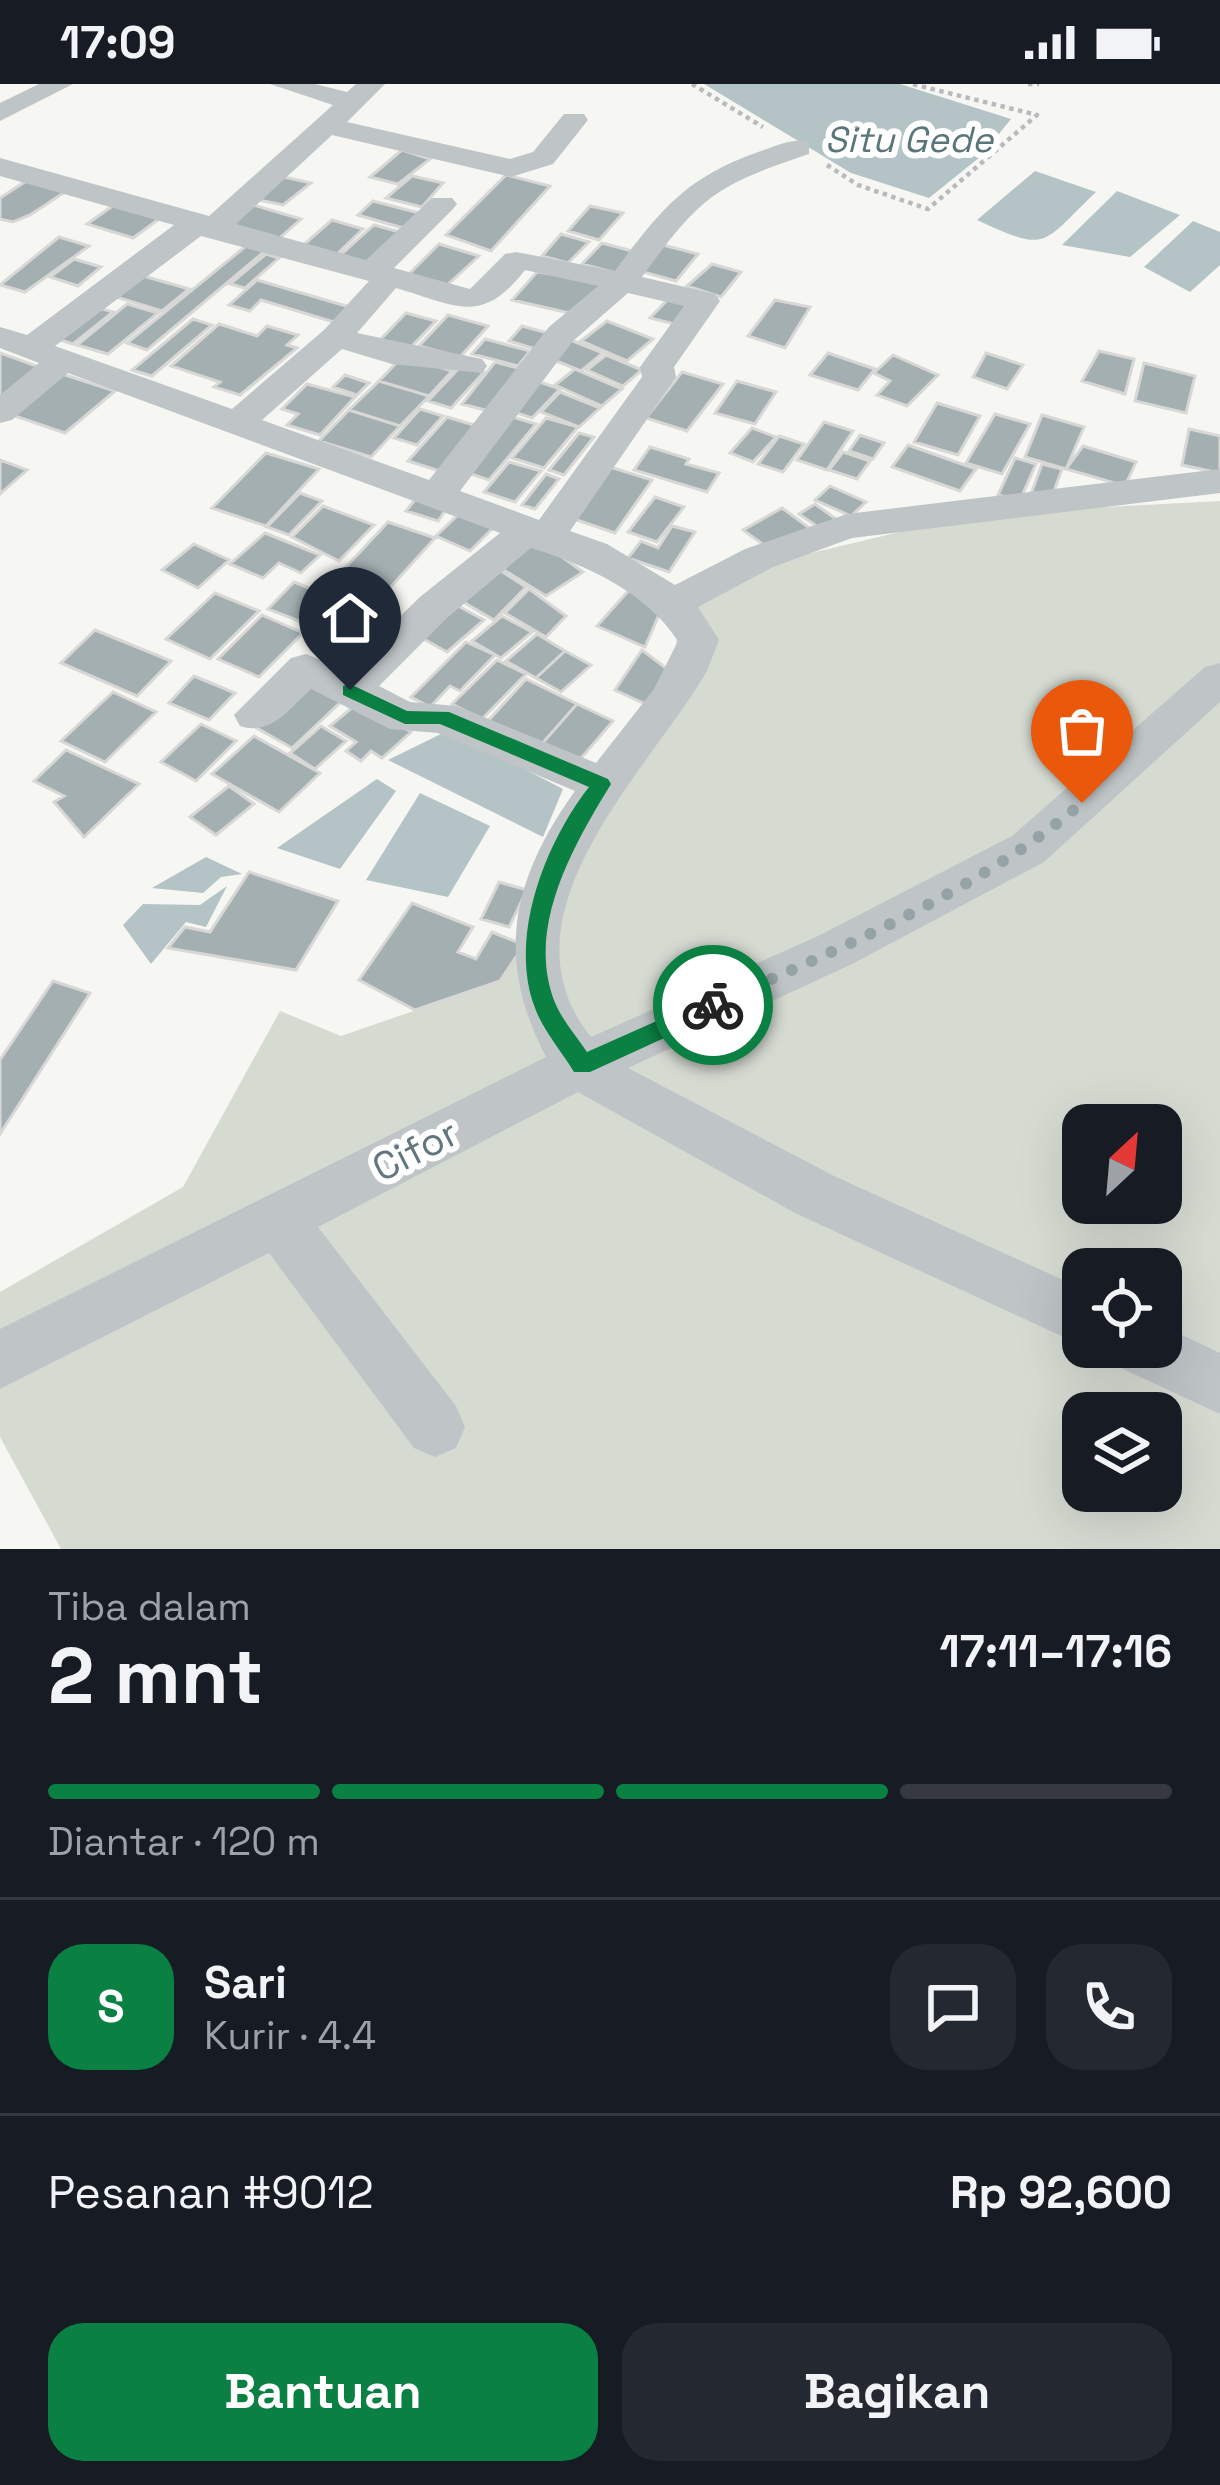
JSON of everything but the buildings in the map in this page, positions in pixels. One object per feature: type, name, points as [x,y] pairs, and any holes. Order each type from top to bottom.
[{"type":"street","points":[[0,113],[60,84]]},
{"type":"street","points":[[283,84],[361,93]]},
{"type":"street","points":[[0,412],[32,348],[203,227],[328,126],[361,93]]},
{"type":"street","points":[[328,126],[511,168],[543,158],[574,120]]},
{"type":"street","points":[[435,498],[561,334],[623,281],[678,207],[725,173],[799,148]]},
{"type":"street","points":[[0,167],[473,300],[491,292],[516,261],[704,301],[657,367],[659,377],[633,420],[536,536],[434,608],[350,690]]},
{"type":"street","points":[[237,423],[336,337],[442,204]]},
{"type":"street","points":[[336,337],[392,354],[470,366]]},
{"type":"street","points":[[32,348],[592,553],[674,603],[699,640],[690,668],[584,807],[554,871],[535,940],[544,1005],[582,1065],[722,1148],[1062,1309]]},
{"type":"street","points":[[674,603],[759,558],[848,526],[1220,481]]},
{"type":"street","points":[[255,715],[306,669],[405,718],[442,717],[602,784]]},
{"type":"street","name":"Cifor","points":[[0,1360],[582,1065],[836,950],[1028,849],[1220,678]]},
{"type":"street","points":[[278,1220],[435,1427]]},
{"type":"street","points":[[1182,1366],[1220,1384]]},
{"type":"path","points":[[692,84],[858,185],[928,209],[1037,115],[917,85]]},
{"type":"path","points":[[1028,84],[1039,84]]},
{"type":"shaded area","points":[[1220,501],[1220,1549],[61,1549],[0,1437],[0,1292],[183,1187],[280,1011],[341,1036],[501,981],[673,710],[677,627],[684,599],[803,555],[975,514]]},
{"type":"water","name":"Situ Gede","points":[[704,84],[900,84],[1011,119],[980,157],[929,198],[851,173]]},
{"type":"water","points":[[1035,171],[1096,192],[1043,238],[1019,237],[977,220]]},
{"type":"water","points":[[1117,191],[1180,215],[1130,257],[1062,245]]},
{"type":"water","points":[[1193,221],[1220,232],[1220,265],[1190,292],[1144,267]]},
{"type":"water","points":[[449,730],[563,789],[543,837],[388,760]]},
{"type":"water","points":[[377,779],[396,791],[340,869],[277,848]]},
{"type":"water","points":[[420,793],[490,826],[448,897],[366,880]]},
{"type":"water","points":[[206,857],[242,874],[221,877],[203,893],[152,888]]},
{"type":"water","points":[[227,886],[206,927],[186,922],[151,964],[123,925],[143,904],[200,905]]},
{"type":"way so far","points":[[713,1005],[836,950],[1028,849],[1082,803]]},
{"type":"route","points":[[350,690],[405,718],[442,717],[602,784],[584,807],[554,871],[535,940],[544,1005],[582,1065],[713,1005]]}]
